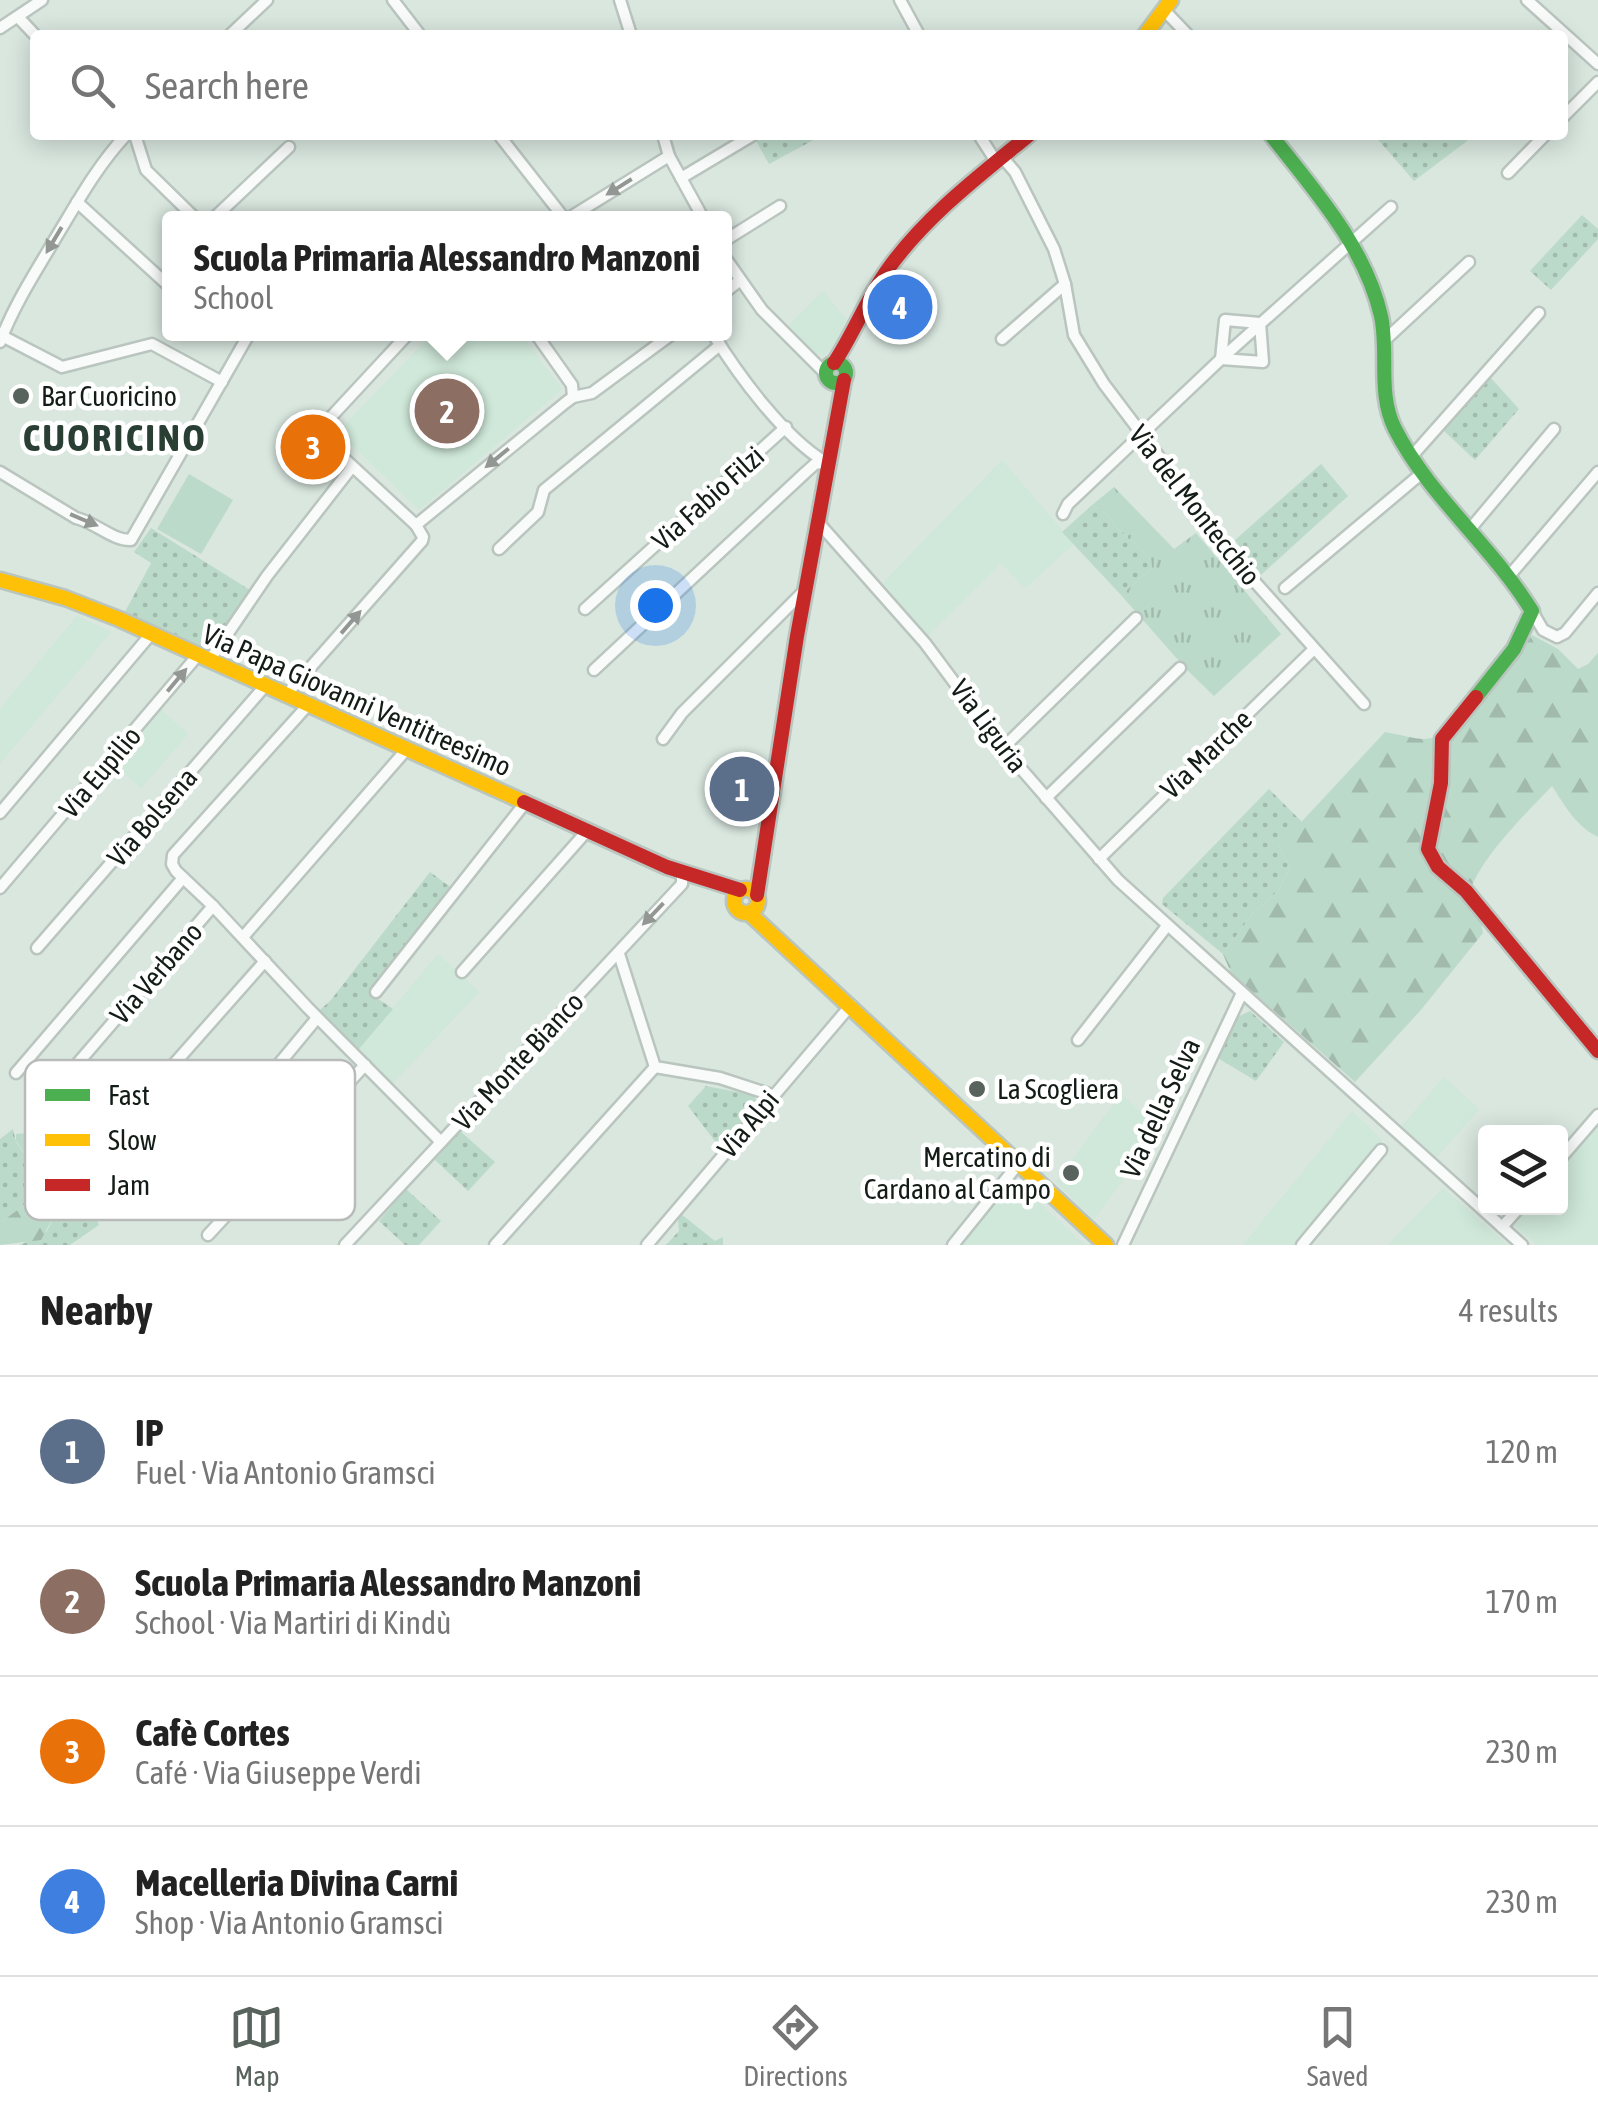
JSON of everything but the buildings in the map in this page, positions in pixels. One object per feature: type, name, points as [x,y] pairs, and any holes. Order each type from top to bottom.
[{"type":"street","points":[[14,0],[31,30]]},
{"type":"street","points":[[0,28],[42,0]]},
{"type":"street","points":[[235,30],[267,0]]},
{"type":"street","points":[[393,0],[416,30]]},
{"type":"street","points":[[620,0],[629,30]]},
{"type":"street","points":[[1527,0],[1560,30]]},
{"type":"street","points":[[904,1],[917,30]]},
{"type":"street","points":[[1149,30],[1168,5],[1185,30]]},
{"type":"street","points":[[1568,37],[1598,64]]},
{"type":"street","points":[[1568,112],[1598,82]]},
{"type":"street","points":[[121,140],[105,158],[78,202],[1,339],[62,367],[152,344],[222,382]]},
{"type":"street","points":[[137,140],[146,170],[188,211]]},
{"type":"street","points":[[503,140],[561,211]]},
{"type":"street","points":[[664,140],[699,211]]},
{"type":"street","points":[[681,178],[745,140]]},
{"type":"street","name":"Via del Montecchio","points":[[983,140],[1014,172],[1054,249],[1074,335],[1104,384],[1246,572],[1364,704]]},
{"type":"street","points":[[1023,140],[906,245],[886,272],[835,372],[831,436],[761,854],[747,898],[777,937],[1106,1245]]},
{"type":"street","points":[[1275,140],[1351,242],[1377,302],[1385,340],[1387,409],[1422,474],[1510,575],[1543,630],[1557,637],[1565,633],[1598,593]]},
{"type":"street","points":[[1508,174],[1541,140]]},
{"type":"street","points":[[222,211],[289,148]]},
{"type":"street","points":[[579,211],[669,156]]},
{"type":"street","points":[[78,202],[162,280]]},
{"type":"street","points":[[732,236],[780,206]]},
{"type":"street","points":[[1062,514],[1221,359],[1392,207]]},
{"type":"street","points":[[1385,340],[1469,262]]},
{"type":"street","points":[[732,268],[803,353],[835,372]]},
{"type":"street","points":[[732,286],[740,281]]},
{"type":"street","points":[[1002,339],[1065,284]]},
{"type":"street","points":[[0,308],[11,316]]},
{"type":"street","points":[[1412,456],[1539,313]]},
{"type":"street","points":[[1221,359],[1225,320],[1260,323]]},
{"type":"street","points":[[1221,359],[1263,362],[1260,323]]},
{"type":"street","points":[[0,472],[76,518],[131,540],[246,341]]},
{"type":"street","points":[[286,696],[422,541],[416,525],[352,467],[328,438],[328,423],[402,341]]},
{"type":"street","points":[[541,341],[572,385],[573,397]]},
{"type":"street","points":[[416,525],[573,397],[592,393],[653,341]]},
{"type":"street","name":"Via Fabio Filzi","points":[[717,341],[786,427],[810,452],[826,462]]},
{"type":"street","points":[[499,549],[538,512],[544,490],[720,345]]},
{"type":"street","name":"Via Fabio Filzi","points":[[586,609],[786,427]]},
{"type":"street","points":[[1471,528],[1554,429]]},
{"type":"street","points":[[594,670],[806,472],[815,464],[826,462]]},
{"type":"street","name":"Via Eupilio","points":[[0,888],[204,658],[352,467]]},
{"type":"street","points":[[1510,575],[1598,472]]},
{"type":"street","points":[[1286,588],[1422,474]]},
{"type":"street","name":"Via Liguria","points":[[816,521],[925,643],[1003,748],[1098,859],[1167,926],[1522,1245]]},
{"type":"street","name":"Via Papa Giovanni Ventitreesimo","points":[[0,580],[66,598],[151,634],[686,875],[747,898]]},
{"type":"street","points":[[663,739],[682,712],[804,590]]},
{"type":"street","points":[[1532,611],[1514,649],[1442,739],[1441,782],[1428,848],[1438,867],[1466,891],[1598,1052]]},
{"type":"street","points":[[1003,748],[1136,618]]},
{"type":"street","points":[[0,813],[151,634]]},
{"type":"street","name":"Via Marche","points":[[1098,859],[1314,650]]},
{"type":"street","points":[[1046,798],[1180,668]]},
{"type":"street","name":"Via Bolsena","points":[[37,948],[264,686]]},
{"type":"street","name":"Via Verbano","points":[[81,1060],[213,906],[183,878],[172,864],[172,855],[308,705]]},
{"type":"street","points":[[243,938],[406,750]]},
{"type":"street","points":[[376,992],[525,803]]},
{"type":"street","points":[[462,972],[587,831]]},
{"type":"street","name":"Via Monte Bianco","points":[[345,1245],[619,954],[686,875]]},
{"type":"street","points":[[27,1060],[183,878]]},
{"type":"street","points":[[213,906],[317,1018],[441,1142]]},
{"type":"street","points":[[1078,1040],[1167,926]]},
{"type":"street","points":[[619,954],[655,1067]]},
{"type":"street","points":[[178,1060],[265,962]]},
{"type":"street","name":"Via della Selva","points":[[1123,1245],[1242,993]]},
{"type":"street","name":"Via Alpi","points":[[647,1245],[851,1005]]},
{"type":"street","points":[[282,1060],[317,1018]]},
{"type":"street","points":[[16,1073],[25,1062]]},
{"type":"street","points":[[355,1076],[365,1065]]},
{"type":"street","points":[[655,1067],[720,1078],[772,1095]]},
{"type":"street","points":[[495,1245],[655,1067]]},
{"type":"street","points":[[1568,1150],[1598,1115]]},
{"type":"street","points":[[1302,1245],[1381,1150]]},
{"type":"street","points":[[953,1245],[1019,1163]]},
{"type":"street","points":[[1502,1227],[1513,1215]]},
{"type":"street","points":[[208,1234],[221,1220]]},
{"type":"shaded area","points":[[823,291],[846,319],[835,345],[824,355],[814,353],[789,325]]},
{"type":"shaded area","points":[[425,341],[525,341],[562,389],[419,510],[338,432]]},
{"type":"shaded area","points":[[1002,460],[1074,544],[1025,588],[1001,563],[928,635],[883,583]]},
{"type":"shaded area","points":[[77,616],[111,632],[0,763],[0,709]]},
{"type":"shaded area","points":[[160,709],[188,734],[141,788],[113,764]]},
{"type":"shaded area","points":[[438,954],[479,992],[391,1085],[358,1050]]},
{"type":"shaded area","points":[[1444,1077],[1479,1109],[1437,1157],[1402,1126]]},
{"type":"shaded area","points":[[1121,1094],[1160,1130],[1094,1219],[1056,1182]]},
{"type":"shaded area","points":[[1352,1111],[1382,1140],[1296,1245],[1243,1245]]},
{"type":"shaded area","points":[[1598,1124],[1598,1245],[1537,1245],[1515,1225],[1523,1215],[1568,1215],[1568,1160]]},
{"type":"shaded area","points":[[1014,1180],[1085,1245],[962,1245]]},
{"type":"shaded area","points":[[1443,1188],[1507,1245],[1388,1245]]},
{"type":"green space","points":[[756,140],[813,140],[769,164]]},
{"type":"green space","points":[[1378,140],[1468,140],[1414,181]]},
{"type":"green space","points":[[1582,215],[1598,229],[1598,239],[1551,290],[1530,271]]},
{"type":"green space","points":[[1491,378],[1519,409],[1475,460],[1443,430]]},
{"type":"green space","points":[[1321,464],[1348,496],[1261,575],[1235,540]]},
{"type":"green space","points":[[189,474],[233,500],[201,554],[157,529]]},
{"type":"green space","points":[[1114,487],[1174,549],[1196,533],[1281,634],[1214,696],[1121,595],[1152,568],[1151,559],[1109,516],[1092,505]]},
{"type":"green space","points":[[1092,505],[1109,516],[1151,559],[1152,568],[1121,595],[1062,532]]},
{"type":"green space","points":[[151,528],[250,590],[211,646],[204,647],[125,612],[151,563],[134,552]]},
{"type":"green space","points":[[1532,635],[1558,649],[1578,669],[1598,653],[1598,837],[1577,821],[1552,786],[1502,840],[1471,887],[1466,902],[1481,921],[1483,933],[1420,1011],[1355,1082],[1231,973],[1223,954],[1253,913],[1278,891],[1290,868],[1279,846],[1385,732],[1425,739],[1457,727],[1500,682]]},
{"type":"green space","points":[[1269,789],[1302,822],[1279,846],[1290,868],[1278,891],[1253,913],[1223,954],[1162,904],[1163,898]]},
{"type":"green space","points":[[430,872],[453,889],[371,994],[393,1009],[358,1050],[320,1010]]},
{"type":"green space","points":[[1250,1011],[1284,1042],[1256,1081],[1216,1057],[1233,1019]]},
{"type":"green space","points":[[706,1086],[753,1095],[759,1104],[721,1149],[688,1106]]},
{"type":"green space","points":[[13,1129],[25,1155],[25,1204],[0,1223],[0,1139]]},
{"type":"green space","points":[[460,1131],[495,1162],[468,1191],[435,1160]]},
{"type":"green space","points":[[25,1133],[25,1154],[16,1141],[16,1134]]},
{"type":"green space","points":[[406,1189],[441,1221],[419,1245],[405,1245],[379,1221]]},
{"type":"green space","points":[[25,1204],[25,1220],[52,1220],[41,1240],[0,1245],[0,1223]]},
{"type":"green space","points":[[681,1214],[715,1241],[723,1237],[723,1245],[666,1245],[679,1231]]},
{"type":"green space","points":[[52,1220],[97,1220],[99,1225],[70,1245],[20,1245],[47,1231]]},
{"type":"traffic: fast","points":[[1275,140],[1351,242],[1373,290],[1383,330],[1386,401],[1395,429],[1425,477],[1532,611],[1514,649],[1476,697]]},
{"type":"traffic: fast","points":[[836,363],[846,373],[836,383],[826,373],[836,363]]},
{"type":"traffic: slow","points":[[1149,30],[1171,0]]},
{"type":"traffic: slow","points":[[0,580],[65,598],[119,619],[524,802]]},
{"type":"traffic: slow","points":[[746,889],[755,892],[758,901],[755,910],[746,913],[737,910],[734,901],[737,892],[746,889]]},
{"type":"traffic: slow","points":[[749,913],[1106,1245]]},
{"type":"traffic: jam","points":[[834,363],[880,280],[919,231],[1023,140]]},
{"type":"traffic: jam","points":[[757,895],[797,636],[844,380]]},
{"type":"traffic: jam","points":[[1476,697],[1442,739],[1441,783],[1428,849],[1438,867],[1466,891],[1598,1051]]},
{"type":"traffic: jam","points":[[524,802],[667,867],[740,890]]},
{"type":"place","name":"Macelleria Divina Carni","points":[[900,307]]},
{"type":"place","name":"Bar Cuoricino","points":[[21,396]]},
{"type":"place","name":"Scuola Primaria Alessandro Manzoni","points":[[447,411]]},
{"type":"place","name":"Cafè Cortes","points":[[313,447]]},
{"type":"place","name":"IP","points":[[742,789]]},
{"type":"place","name":"La Scogliera","points":[[977,1089]]},
{"type":"place","name":"Mercatino di Cardano al Campo","points":[[1071,1173]]},
{"type":"district","name":"CUORICINO","points":[[115,437]]}]
